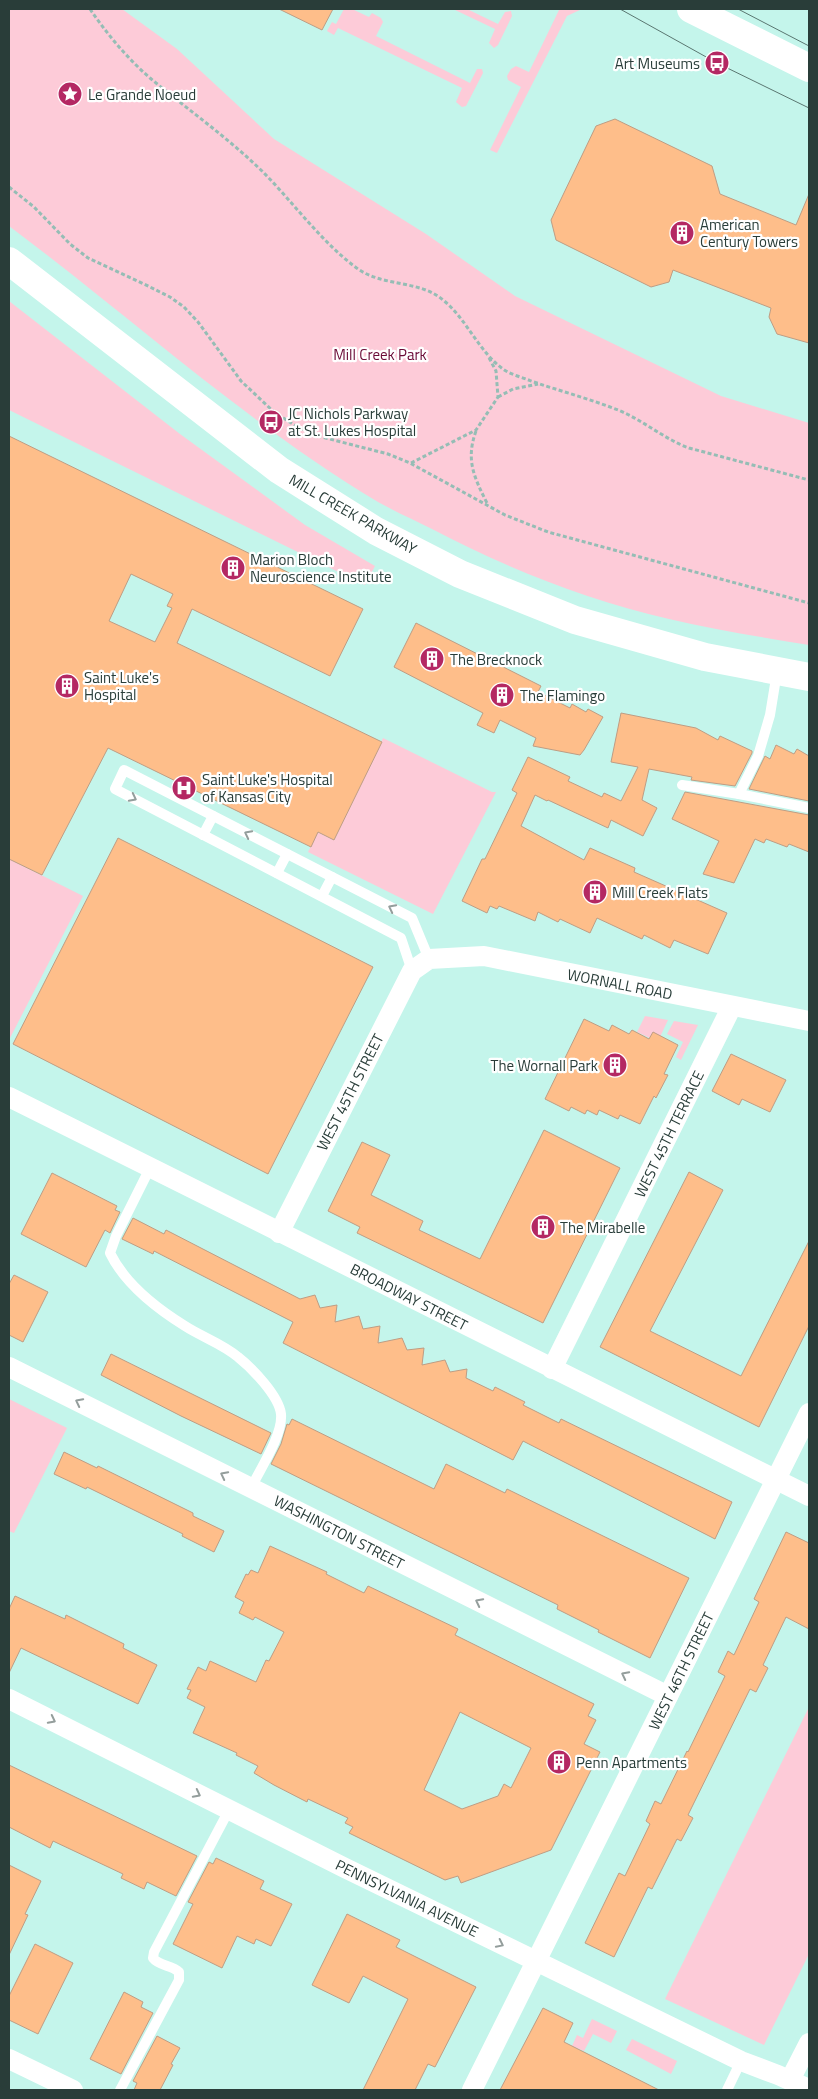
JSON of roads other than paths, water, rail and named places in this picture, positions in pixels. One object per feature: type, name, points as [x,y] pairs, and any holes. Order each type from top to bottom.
[{"type":"main road","points":[[691,9],[809,65]]},
{"type":"main road","name":"MILL CREEK PARKWAY","points":[[9,261],[279,470],[376,531],[460,574],[566,616],[705,657],[809,677]]},
{"type":"street","name":"WORNALL ROAD","points":[[429,959],[484,956],[809,1021]]},
{"type":"street","name":"WEST 45TH STREET","points":[[279,1233],[412,971],[429,959]]},
{"type":"street","name":"WEST 45TH TERRACE","points":[[552,1369],[732,1006]]},
{"type":"street","name":"BROADWAY STREET","points":[[9,1097],[809,1496]]},
{"type":"street","name":"WASHINGTON STREET","points":[[9,1367],[668,1696]]},
{"type":"street","name":"WEST 46TH STREET","points":[[472,2090],[809,1412]]},
{"type":"street","name":"PENNSYLVANIA AVENUE","points":[[9,1698],[229,1810],[536,1961],[742,2061],[809,2089]]},
{"type":"street","points":[[790,2080],[809,2043]]},
{"type":"street","points":[[9,2059],[73,2090]]},
{"type":"lane","points":[[739,794],[758,756],[770,716],[777,670]]},
{"type":"lane","points":[[412,971],[401,938],[115,789],[124,770],[412,918],[429,959]]},
{"type":"lane","points":[[682,785],[809,808]]},
{"type":"lane","points":[[203,835],[213,816]]},
{"type":"lane","points":[[277,873],[287,854]]},
{"type":"lane","points":[[322,896],[332,877]]},
{"type":"lane","points":[[150,1168],[116,1236],[110,1253],[117,1268],[148,1299],[184,1326],[238,1356],[270,1390],[281,1414],[279,1432],[251,1488]]},
{"type":"lane","points":[[120,2090],[179,1980],[179,1972],[175,1968],[155,1962],[153,1958],[154,1952],[229,1810]]},
{"type":"lane","points":[[727,2090],[742,2061]]},
{"type":"tram line","points":[[620,9],[717,63],[809,108]]},
{"type":"tram line","points":[[738,9],[809,46]]},
{"type":"place","name":"Art Museums","points":[[717,63]]},
{"type":"place","name":"Le Grande Noeud","points":[[70,94]]},
{"type":"place","name":"American Century Towers","points":[[682,233]]},
{"type":"place","name":"JC Nichols Parkway at St. Lukes Hospital","points":[[271,422]]},
{"type":"place","name":"Marion Bloch Neuroscience Institute","points":[[233,568]]},
{"type":"place","name":"The Brecknock","points":[[432,659]]},
{"type":"place","name":"Saint Luke's Hospital","points":[[67,686]]},
{"type":"place","name":"The Flamingo","points":[[502,695]]},
{"type":"place","name":"Saint Luke's Hospital of Kansas City","points":[[184,788]]},
{"type":"place","name":"Mill Creek Flats","points":[[595,892]]},
{"type":"place","name":"The Wornall Park","points":[[615,1065]]},
{"type":"place","name":"The Mirabelle","points":[[543,1227]]},
{"type":"place","name":"Penn Apartments","points":[[559,1762]]},
{"type":"park label","name":"Mill Creek Park","points":[[380,354]]}]
